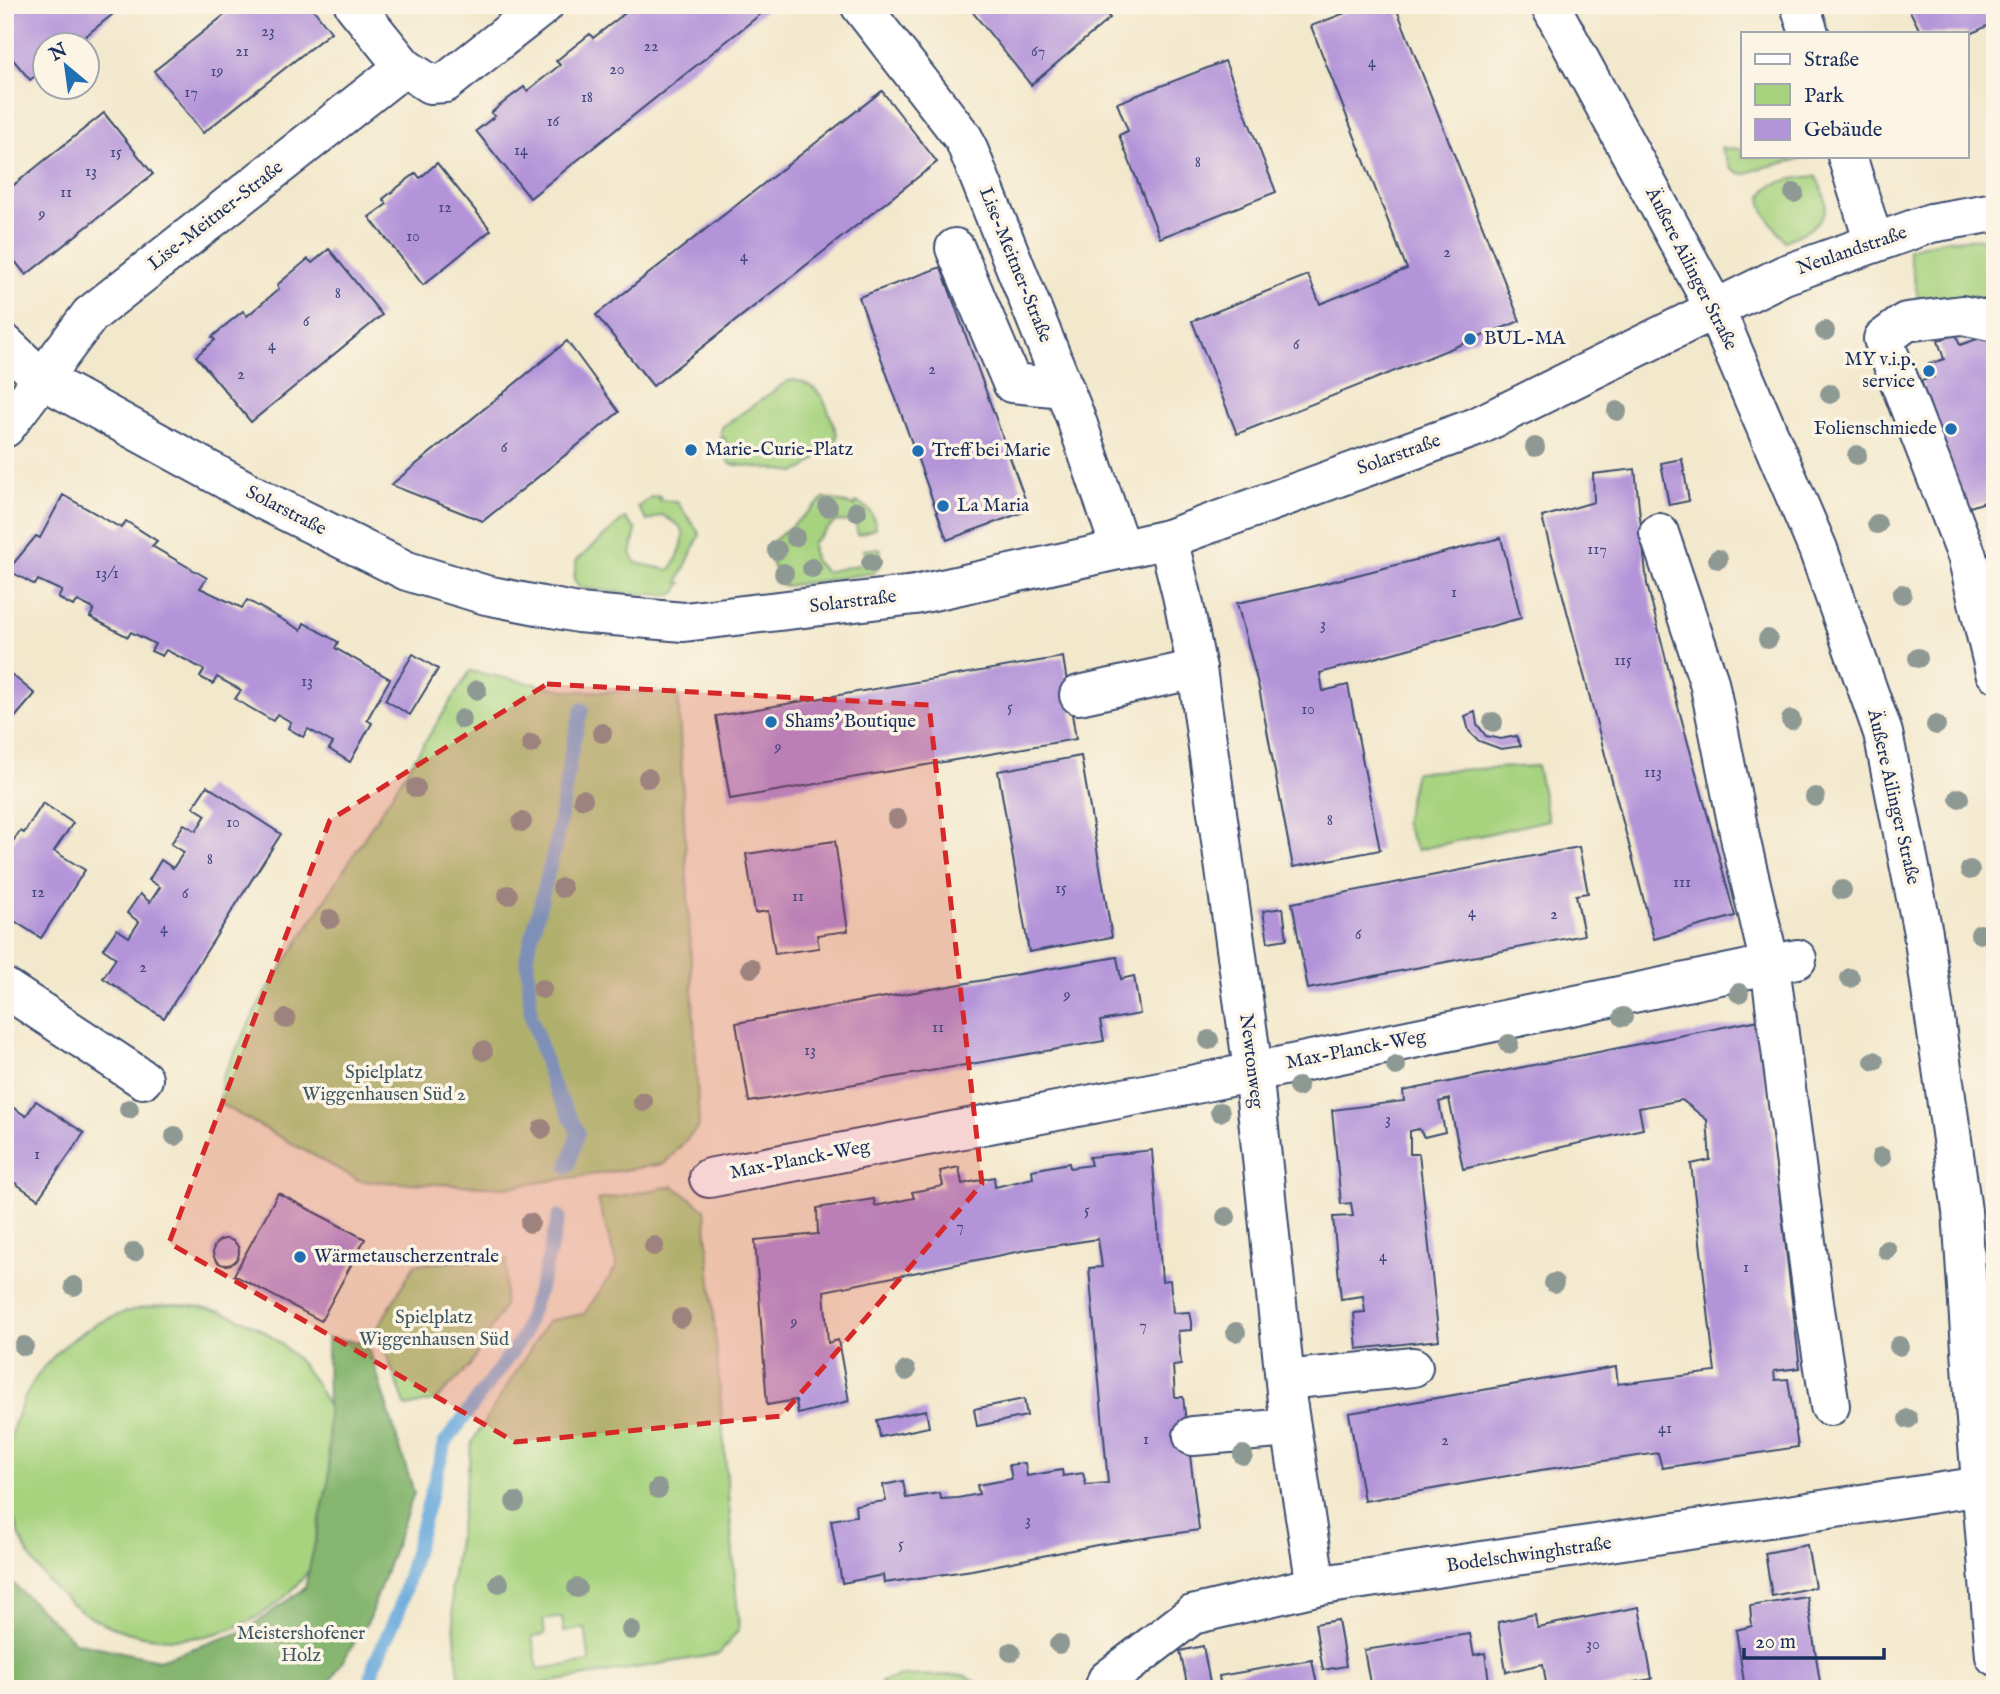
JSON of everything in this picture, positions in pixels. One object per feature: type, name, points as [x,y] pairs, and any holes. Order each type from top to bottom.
[{"type":"street","points":[[354,5],[404,67],[430,85],[445,83],[544,5]]},
{"type":"street","name":"Lise-Meitner-Straße","points":[[860,5],[964,139],[1064,388],[1121,550]]},
{"type":"street","name":"Äußere Ailinger Straße","points":[[1550,5],[1715,309],[1818,549],[1883,733],[1923,933],[1962,1211],[1995,1656]]},
{"type":"street","points":[[1800,5],[1809,32]]},
{"type":"street","name":"Lise-Meitner-Straße","points":[[5,428],[90,315],[404,67]]},
{"type":"street","points":[[1848,158],[1874,243]]},
{"type":"street","name":"Neulandstraße","points":[[1715,309],[1784,275],[1930,223],[1995,212]]},
{"type":"street","points":[[955,248],[1012,383],[1064,388]]},
{"type":"street","name":"Solarstraße","points":[[5,344],[41,379],[265,501],[407,571],[486,595],[578,613],[684,622],[915,595],[1168,539],[1476,427],[1715,309]]},
{"type":"street","points":[[1995,322],[1962,315],[1906,322],[1884,338],[1981,557],[1995,671]]},
{"type":"street","points":[[1659,533],[1709,682],[1741,842],[1784,962],[1814,1303],[1830,1406]]},
{"type":"street","name":"Newtonweg","points":[[1168,539],[1197,669],[1253,1070],[1285,1380],[1315,1586]]},
{"type":"street","points":[[1079,695],[1197,669]]},
{"type":"street","name":"Max-Planck-Weg","points":[[709,1178],[1191,1085],[1784,962]]},
{"type":"street","points":[[5,988],[143,1079]]},
{"type":"street","points":[[1285,1380],[1413,1367]]},
{"type":"street","points":[[1193,1436],[1291,1428]]},
{"type":"street","name":"Bodelschwinghstraße","points":[[1104,1689],[1107,1680],[1192,1615],[1315,1586],[1982,1486]]},
{"type":"highlighted area","points":[[547,684],[929,705],[982,1184],[781,1416],[515,1442],[169,1243],[330,820]]},
{"type":"green space","points":[[1721,148],[1741,149],[1741,158],[1806,158],[1746,174],[1730,167]]},
{"type":"green space","points":[[1816,176],[1826,204],[1822,218],[1812,228],[1785,241],[1763,208],[1765,191],[1780,182]]},
{"type":"green space","points":[[1995,238],[1995,313],[1918,298],[1908,249],[1944,240]]},
{"type":"green space","points":[[795,380],[813,387],[824,400],[837,434],[828,452],[826,449],[805,468],[796,472],[730,464],[725,438],[720,439],[722,427],[788,381]]},
{"type":"green space","points":[[660,496],[659,500],[677,502],[700,534],[678,582],[682,583],[676,592],[671,595],[580,588],[574,580],[576,561],[625,518],[636,530],[631,554],[636,563],[669,570],[672,567],[682,544],[681,528],[662,515],[647,521],[638,507],[651,497]]},
{"type":"green space","points":[[825,498],[855,506],[856,502],[868,509],[876,528],[858,535],[855,522],[836,521],[812,543],[814,560],[825,572],[867,563],[863,550],[880,548],[880,565],[873,573],[785,586],[774,581],[778,578],[765,548]]},
{"type":"green space","name":"Spielplatz Wiggenhausen Süd 2","points":[[470,671],[570,691],[678,693],[699,1126],[664,1164],[508,1187],[360,1181],[220,1104],[222,1078],[259,1004]]},
{"type":"green space","points":[[1537,766],[1548,820],[1417,850],[1404,823],[1415,772]]},
{"type":"green space","points":[[673,1186],[705,1209],[739,1629],[719,1654],[509,1689],[460,1689],[451,1589],[472,1442],[548,1321],[584,1314],[617,1266],[598,1200]],"holes":[[[562,1617],[564,1632],[585,1628],[590,1662],[538,1669],[532,1637],[545,1634],[543,1620]]]},
{"type":"green space","name":"Spielplatz Wiggenhausen Süd","points":[[507,1259],[504,1306],[470,1366],[436,1400],[406,1407],[377,1329],[415,1264]]},
{"type":"green space","points":[[174,1305],[207,1309],[238,1318],[267,1333],[292,1354],[313,1379],[328,1408],[337,1439],[341,1472],[337,1505],[328,1536],[313,1565],[292,1590],[267,1611],[238,1626],[207,1635],[174,1639],[141,1635],[110,1626],[81,1611],[56,1590],[35,1565],[20,1536],[11,1505],[7,1472],[11,1439],[20,1408],[35,1379],[56,1354],[81,1333],[110,1318],[141,1309]]},
{"type":"green space","name":"Meistershofener Holz","points":[[327,1338],[367,1343],[414,1493],[368,1621],[325,1689],[5,1689],[5,1576],[75,1642],[159,1660],[245,1631],[305,1588],[329,1478]]},
{"type":"green space","points":[[964,1675],[987,1689],[883,1689],[881,1682],[901,1676]]},
{"type":"building","points":[[5,5],[106,5],[113,14],[90,32],[32,32],[30,80],[5,50]]},
{"type":"building","points":[[237,5],[310,5],[331,32],[203,133],[154,71]]},
{"type":"building","points":[[626,5],[772,5],[530,198],[476,131],[495,116],[491,113],[508,99],[524,87],[527,91],[560,65],[556,61],[572,48],[590,34],[593,38],[624,14],[620,10]]},
{"type":"building","points":[[967,5],[1097,5],[1110,18],[1031,85]]},
{"type":"building","points":[[1366,5],[1395,5],[1520,321],[1237,434],[1192,321],[1308,275],[1320,304],[1407,269],[1311,26]]},
{"type":"building","points":[[1907,5],[1995,5],[1995,22],[1968,36],[1968,32],[1920,32]]},
{"type":"building","points":[[1225,61],[1276,192],[1160,238],[1119,135],[1128,131],[1117,103]]},
{"type":"building","points":[[882,91],[937,162],[653,386],[596,315]]},
{"type":"building","points":[[104,113],[153,174],[26,275],[5,249],[5,192]]},
{"type":"building","points":[[437,163],[491,230],[423,285],[369,217],[387,204],[383,199],[416,173],[420,178]]},
{"type":"building","points":[[329,249],[382,315],[251,422],[196,356],[215,340],[212,337],[243,311],[247,316],[279,289],[277,285],[308,259],[312,263]]},
{"type":"building","points":[[941,267],[1029,510],[947,540],[859,297]]},
{"type":"building","points":[[1956,334],[1960,345],[1989,335],[1995,352],[1995,516],[1991,517],[1985,502],[1967,508],[1921,381],[1934,377],[1929,364],[1944,359],[1938,341]]},
{"type":"building","points":[[567,341],[619,412],[483,521],[391,485]]},
{"type":"building","points":[[1682,459],[1689,501],[1669,505],[1661,463]]},
{"type":"building","points":[[1635,469],[1647,584],[1735,916],[1654,939],[1542,517],[1594,502],[1593,474]]},
{"type":"building","points":[[63,495],[121,528],[126,521],[157,541],[152,546],[207,578],[200,588],[242,608],[247,600],[301,630],[304,623],[338,642],[335,648],[390,679],[367,720],[372,723],[350,762],[329,749],[333,743],[308,729],[303,737],[288,728],[291,722],[277,714],[273,721],[235,699],[241,690],[217,677],[213,684],[200,677],[204,670],[186,660],[166,650],[162,656],[151,651],[155,644],[131,632],[128,637],[90,617],[94,609],[78,601],[73,606],[58,598],[62,591],[38,580],[35,585],[8,570],[36,536],[40,538]]},
{"type":"building","points":[[1501,538],[1521,618],[1320,673],[1323,691],[1348,685],[1380,850],[1293,867],[1259,688],[1237,603]]},
{"type":"building","points":[[413,654],[438,669],[410,715],[385,700]]},
{"type":"building","points":[[1063,657],[1076,739],[730,799],[716,716]]},
{"type":"building","points":[[5,669],[35,694],[5,729]]},
{"type":"building","points":[[1475,712],[1477,724],[1486,736],[1501,739],[1516,736],[1521,746],[1501,749],[1479,741],[1469,731],[1465,716]]},
{"type":"building","points":[[1081,756],[1112,937],[1029,952],[998,771]]},
{"type":"building","points":[[207,786],[281,834],[164,1018],[103,978],[116,958],[103,949],[117,929],[129,937],[139,922],[127,913],[140,894],[150,902],[160,887],[149,880],[161,860],[173,868],[184,852],[171,844],[184,824],[196,831],[206,815],[193,807]]},
{"type":"building","points":[[43,803],[73,823],[54,851],[85,870],[41,938],[5,915],[5,853],[20,831],[24,833]]},
{"type":"building","points":[[835,841],[848,931],[817,935],[819,948],[775,954],[768,911],[755,913],[746,854]]},
{"type":"building","points":[[1579,847],[1588,893],[1576,895],[1584,935],[1308,989],[1292,903]]},
{"type":"building","points":[[1283,908],[1287,939],[1268,942],[1263,911]]},
{"type":"building","points":[[1117,957],[1121,979],[1134,976],[1140,1014],[1100,1021],[1104,1041],[749,1102],[736,1023]]},
{"type":"building","points":[[1759,1020],[1800,1368],[1774,1371],[1775,1380],[1788,1379],[1798,1447],[1662,1468],[1658,1453],[1364,1501],[1349,1413],[1616,1367],[1618,1384],[1715,1372],[1691,1164],[1710,1160],[1707,1120],[1682,1100],[1639,1108],[1643,1129],[1463,1169],[1449,1099],[1439,1102],[1445,1132],[1424,1137],[1419,1129],[1410,1131],[1410,1154],[1419,1154],[1439,1340],[1357,1349],[1354,1313],[1365,1312],[1363,1296],[1341,1299],[1333,1217],[1353,1216],[1351,1203],[1341,1204],[1332,1110],[1404,1101],[1403,1091]]},
{"type":"building","points":[[36,1101],[84,1133],[38,1199],[5,1176],[5,1102],[26,1116]]},
{"type":"building","points":[[1152,1150],[1162,1281],[1170,1280],[1173,1313],[1189,1312],[1191,1322],[1191,1330],[1178,1331],[1181,1365],[1173,1366],[1175,1397],[1183,1397],[1199,1530],[1097,1545],[972,1570],[884,1583],[883,1575],[842,1583],[831,1520],[856,1516],[855,1505],[886,1501],[883,1485],[903,1481],[906,1498],[940,1493],[941,1499],[958,1498],[979,1494],[977,1485],[1012,1479],[1009,1465],[1025,1463],[1027,1476],[1062,1470],[1063,1476],[1083,1473],[1086,1485],[1108,1483],[1089,1268],[1102,1267],[1098,1239],[1026,1250],[824,1291],[828,1343],[838,1340],[849,1401],[798,1414],[796,1400],[767,1405],[755,1240],[818,1234],[817,1208],[874,1199],[875,1206],[914,1198],[912,1192],[943,1186],[940,1171],[959,1167],[962,1184],[994,1177],[995,1187],[1033,1178],[1032,1170],[1069,1163],[1070,1168],[1091,1165],[1089,1157]]},
{"type":"building","name":"Wärmetauscherzentrale","points":[[278,1193],[365,1239],[321,1321],[234,1275]]},
{"type":"building","points":[[226,1239],[235,1243],[239,1252],[235,1261],[226,1265],[217,1261],[213,1252],[217,1243]]},
{"type":"building","points":[[1024,1399],[1027,1416],[977,1426],[974,1409]]},
{"type":"building","points":[[926,1410],[929,1427],[880,1437],[877,1420]]},
{"type":"building","points":[[1807,1545],[1815,1587],[1772,1596],[1765,1553]]},
{"type":"building","points":[[1807,1597],[1821,1689],[1745,1689],[1736,1630],[1752,1626],[1750,1606]]},
{"type":"building","points":[[1639,1607],[1652,1679],[1595,1689],[1547,1689],[1543,1664],[1506,1672],[1498,1622],[1535,1614],[1537,1627]]},
{"type":"building","points":[[1338,1620],[1346,1666],[1323,1670],[1315,1624]]},
{"type":"building","points":[[1470,1634],[1474,1655],[1485,1653],[1490,1689],[1371,1689],[1364,1650]]},
{"type":"building","points":[[1203,1646],[1210,1683],[1188,1688],[1180,1651]]},
{"type":"building","points":[[1312,1660],[1318,1689],[1221,1689],[1219,1676]]},
{"type":"waterway","points":[[568,1167],[578,1132],[552,1083],[531,1016],[527,955],[556,843],[572,748],[582,709]]},
{"type":"waterway","points":[[369,1689],[374,1665],[399,1610],[445,1443],[522,1338],[544,1274],[559,1216]]},
{"type":"place","name":"BUL-MA","points":[[1470,339]]},
{"type":"place","name":"MY v.i.p. service","points":[[1929,371]]},
{"type":"place","name":"Folienschmiede","points":[[1951,429]]},
{"type":"place","name":"Marie-Curie-Platz","points":[[691,450]]},
{"type":"place","name":"Treff bei Marie","points":[[918,451]]},
{"type":"place","name":"La Maria","points":[[943,506]]},
{"type":"place","name":"Shams' Boutique","points":[[771,722]]},
{"type":"place","name":"Wärmetauscherzentrale","points":[[300,1257]]}]
